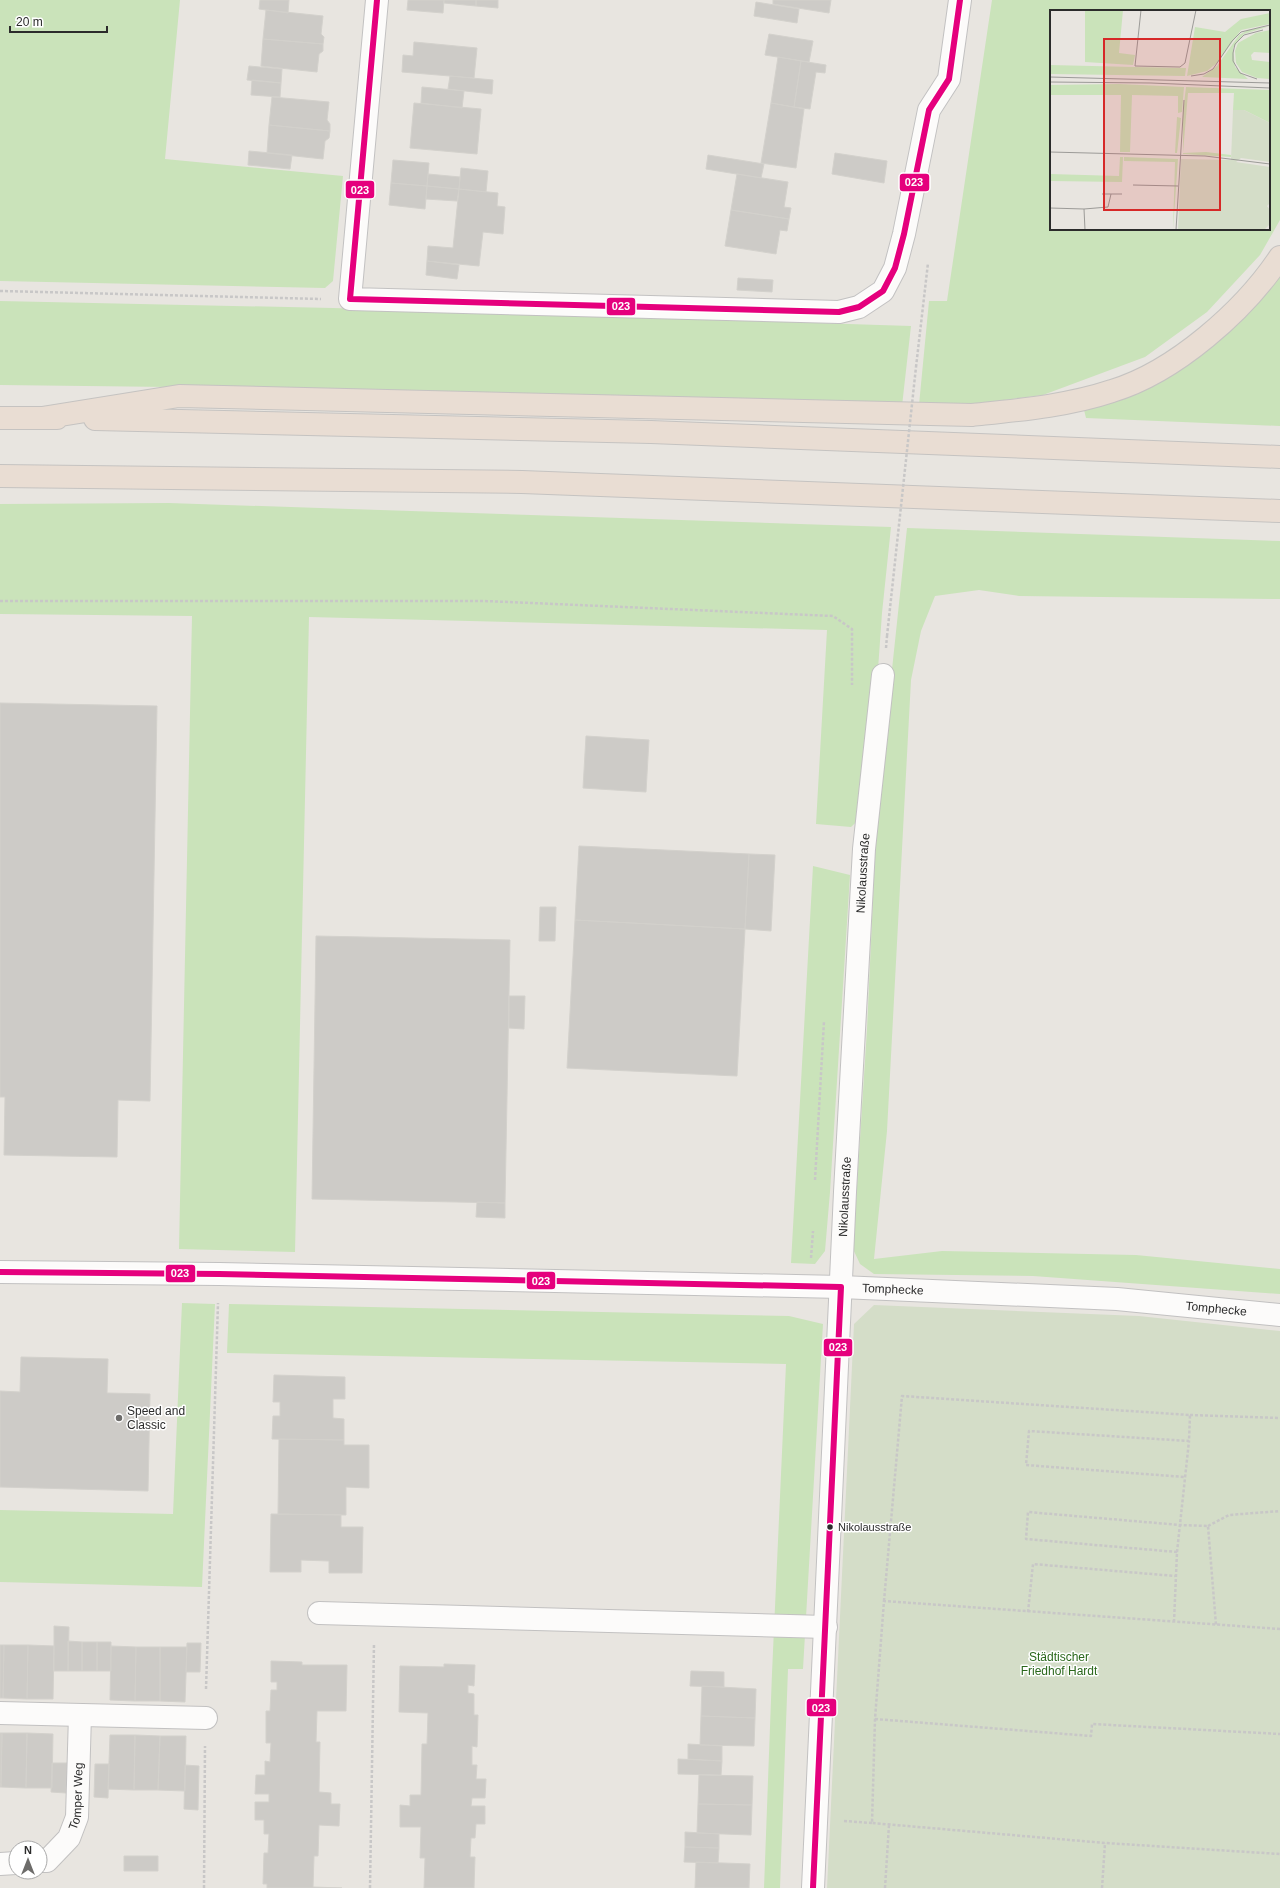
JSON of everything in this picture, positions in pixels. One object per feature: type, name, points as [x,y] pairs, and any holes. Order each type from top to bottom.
[{"type":"highway","points":[[42,418],[179,396],[972,415],[1049,406],[1113,391],[1162,369],[1208,336],[1241,305],[1280,257]]},
{"type":"highway","points":[[0,418],[651,432],[1280,457]]},
{"type":"highway","points":[[0,476],[522,482],[1280,511]]},
{"type":"street","points":[[377,0],[350,299],[839,312],[859,307],[883,291],[895,268],[904,234],[929,110],[949,79],[960,0]]},
{"type":"street","name":"Nikolausstraße","points":[[813,1888],[845,1192],[864,850],[883,675]]},
{"type":"street","name":"Tomphecke","points":[[0,1272],[219,1274],[841,1287],[1117,1298],[1280,1315]]},
{"type":"street","points":[[319,1613],[826,1627]]},
{"type":"street","points":[[0,1713],[206,1718]]},
{"type":"street","name":"Tomper Weg","points":[[48,1859],[69,1838],[77,1817],[80,1714]]},
{"type":"path","points":[[0,291],[350,299]]},
{"type":"path","points":[[887,636],[916,368]]},
{"type":"path","points":[[0,601],[485,601],[833,616],[852,629],[851,691]]},
{"type":"path","points":[[815,1182],[824,1016]]},
{"type":"path","points":[[810,1286],[813,1230]]},
{"type":"path","points":[[204,1888],[206,1718],[219,1274]]},
{"type":"path","points":[[1280,1418],[1190,1415],[902,1396],[875,1719],[872,1823],[889,1826],[1105,1843],[1280,1854]]},
{"type":"path","points":[[1174,1622],[1175,1576],[1184,1476],[1189,1441],[1190,1415]]},
{"type":"path","points":[[1184,1476],[1026,1465],[1029,1431],[1189,1441]]},
{"type":"path","points":[[1177,1552],[1026,1539],[1028,1512],[1208,1526],[1229,1516],[1280,1511]]},
{"type":"path","points":[[1208,1526],[1216,1625]]},
{"type":"path","points":[[1028,1612],[1033,1564],[1175,1576]]},
{"type":"path","points":[[884,1602],[1280,1629]]},
{"type":"path","points":[[370,1888],[374,1615]]},
{"type":"path","points":[[875,1719],[1091,1736],[1092,1724],[1280,1734]]},
{"type":"path","points":[[885,1888],[889,1826]]},
{"type":"path","points":[[1102,1888],[1105,1843]]},
{"type":"green space","points":[[0,0],[180,0],[165,159],[343,176],[333,281],[325,288],[0,281]]},
{"type":"green space","points":[[992,0],[1280,0],[1280,220],[1260,255],[1207,312],[1145,357],[1043,395],[968,405],[919,405],[929,301],[947,301]]},
{"type":"green space","points":[[1280,272],[1280,426],[1086,418],[1084,410],[1150,385],[1201,356],[1255,303]]},
{"type":"green space","points":[[0,301],[333,308],[911,326],[902,406],[334,389],[0,385]]},
{"type":"green space","points":[[169,503],[891,527],[882,613],[868,811],[851,827],[816,824],[827,630],[309,617],[295,1252],[179,1249],[192,616],[0,614],[0,504]]},
{"type":"green space","points":[[907,528],[1280,541],[1280,599],[1019,596],[979,590],[935,596],[921,631],[911,680],[887,1131],[874,1259],[942,1251],[1136,1255],[1280,1269],[1280,1294],[1033,1276],[874,1274],[860,1264],[853,1249],[867,1029],[877,811]]},
{"type":"green space","points":[[813,866],[850,875],[825,1251],[815,1264],[791,1263]]},
{"type":"green space","points":[[182,1303],[215,1304],[202,1587],[0,1582],[0,1510],[173,1514]]},
{"type":"green space","points":[[229,1304],[789,1316],[823,1324],[803,1669],[788,1669],[780,1888],[764,1888],[786,1364],[227,1353]]},
{"type":"green space","name":"Städtischer Friedhof Hardt","points":[[874,1305],[1139,1316],[1280,1331],[1280,1888],[827,1888],[854,1324]]},
{"type":"building","points":[[260,0],[289,0],[288,13],[259,9]]},
{"type":"building","points":[[408,0],[444,0],[443,13],[407,10]]},
{"type":"building","points":[[444,0],[476,0],[476,6],[444,3]]},
{"type":"building","points":[[476,0],[498,0],[498,8],[476,6]]},
{"type":"building","points":[[773,0],[831,0],[829,13],[773,4]]},
{"type":"building","points":[[756,2],[799,9],[797,23],[754,16]]},
{"type":"building","points":[[266,10],[323,16],[321,34],[324,37],[323,44],[263,39]]},
{"type":"building","points":[[769,34],[813,41],[809,62],[765,55]]},
{"type":"building","points":[[263,39],[323,44],[323,51],[319,54],[317,72],[261,66]]},
{"type":"building","points":[[414,42],[477,48],[474,78],[402,72],[403,55],[413,56]]},
{"type":"building","points":[[778,57],[801,61],[794,107],[771,103]]},
{"type":"building","points":[[801,61],[826,65],[825,73],[816,72],[810,109],[794,107]]},
{"type":"building","points":[[249,66],[282,69],[281,83],[247,80]]},
{"type":"building","points":[[450,76],[493,80],[492,94],[448,89]]},
{"type":"building","points":[[252,80],[281,83],[280,97],[251,95]]},
{"type":"building","points":[[422,87],[464,91],[462,108],[421,103]]},
{"type":"building","points":[[272,97],[329,102],[327,120],[330,124],[330,131],[269,125]]},
{"type":"building","points":[[414,103],[481,109],[477,154],[410,148]]},
{"type":"building","points":[[771,103],[804,109],[796,168],[761,163]]},
{"type":"building","points":[[269,125],[330,131],[329,138],[325,141],[323,159],[267,153]]},
{"type":"building","points":[[249,151],[292,155],[290,169],[248,165]]},
{"type":"building","points":[[835,153],[887,161],[884,183],[832,174]]},
{"type":"building","points":[[708,155],[764,164],[761,178],[706,169]]},
{"type":"building","points":[[393,160],[429,163],[427,186],[391,183]]},
{"type":"building","points":[[461,168],[488,171],[486,192],[459,189]]},
{"type":"building","points":[[428,174],[460,177],[459,189],[427,186]]},
{"type":"building","points":[[737,174],[788,182],[784,207],[791,208],[789,219],[731,210]]},
{"type":"building","points":[[391,183],[427,186],[425,209],[389,205]]},
{"type":"building","points":[[427,186],[459,189],[457,201],[426,199]]},
{"type":"building","points":[[459,189],[498,193],[497,206],[505,207],[503,234],[483,232],[479,266],[427,261],[428,246],[453,248]]},
{"type":"building","points":[[731,210],[789,219],[787,231],[780,230],[776,254],[725,246]]},
{"type":"building","points":[[427,261],[459,265],[457,279],[426,275]]},
{"type":"building","points":[[738,278],[773,280],[772,292],[737,290]]},
{"type":"building","points":[[0,703],[157,706],[150,1101],[118,1100],[117,1157],[4,1155],[5,1097],[0,1097]]},
{"type":"building","points":[[586,736],[649,740],[646,792],[583,788]]},
{"type":"building","points":[[579,846],[749,854],[745,929],[575,920]]},
{"type":"building","points":[[749,854],[775,855],[771,931],[745,929]]},
{"type":"building","points":[[540,907],[556,907],[555,941],[539,941]]},
{"type":"building","points":[[575,920],[745,929],[737,1076],[567,1068]]},
{"type":"building","points":[[316,936],[510,940],[505,1203],[312,1199]]},
{"type":"building","points":[[509,996],[525,996],[524,1029],[509,1028]]},
{"type":"building","points":[[477,1202],[505,1203],[505,1218],[476,1217]]},
{"type":"building","points":[[21,1357],[108,1359],[107,1393],[150,1394],[148,1491],[0,1487],[0,1391],[20,1392]]},
{"type":"building","points":[[274,1375],[345,1377],[345,1399],[333,1399],[333,1418],[344,1419],[344,1440],[272,1439],[273,1416],[280,1416],[280,1402],[273,1402]]},
{"type":"building","points":[[279,1439],[344,1440],[344,1445],[369,1445],[369,1488],[346,1487],[346,1515],[278,1514]]},
{"type":"building","points":[[271,1514],[341,1515],[341,1527],[363,1527],[362,1573],[329,1573],[329,1561],[301,1560],[301,1572],[270,1572]]},
{"type":"building","points":[[54,1626],[69,1627],[68,1671],[54,1671]]},
{"type":"building","points":[[68,1641],[82,1642],[82,1671],[68,1671]]},
{"type":"building","points":[[82,1642],[97,1642],[97,1671],[82,1671]]},
{"type":"building","points":[[97,1642],[111,1642],[111,1671],[97,1671]]},
{"type":"building","points":[[187,1643],[201,1643],[200,1672],[186,1672]]},
{"type":"building","points":[[0,1645],[4,1645],[3,1698],[0,1698]]},
{"type":"building","points":[[4,1645],[28,1645],[27,1699],[3,1698]]},
{"type":"building","points":[[28,1645],[54,1646],[53,1699],[27,1699]]},
{"type":"building","points":[[111,1646],[136,1647],[135,1701],[110,1700]]},
{"type":"building","points":[[136,1647],[160,1647],[160,1701],[135,1701]]},
{"type":"building","points":[[160,1647],[187,1647],[185,1702],[160,1701]]},
{"type":"building","points":[[271,1661],[302,1662],[302,1665],[347,1665],[346,1711],[317,1711],[316,1742],[320,1742],[319,1792],[331,1793],[331,1804],[340,1804],[339,1826],[319,1825],[318,1856],[314,1856],[313,1887],[342,1888],[267,1888],[267,1884],[263,1884],[264,1853],[268,1853],[269,1834],[264,1834],[264,1820],[255,1820],[255,1802],[269,1802],[269,1794],[255,1794],[256,1775],[265,1775],[265,1761],[270,1762],[271,1743],[266,1743],[266,1711],[270,1711],[271,1690],[277,1690],[277,1682],[271,1682]]},
{"type":"building","points":[[444,1664],[475,1665],[474,1686],[468,1685],[468,1693],[474,1694],[474,1715],[478,1715],[477,1747],[472,1746],[472,1765],[477,1765],[476,1779],[486,1779],[485,1798],[472,1798],[471,1806],[485,1806],[485,1824],[476,1824],[475,1838],[471,1838],[470,1857],[475,1857],[474,1888],[424,1888],[425,1858],[420,1858],[421,1827],[400,1827],[400,1805],[410,1806],[410,1795],[421,1795],[422,1744],[427,1744],[428,1713],[399,1712],[400,1666],[444,1667]]},
{"type":"building","points":[[691,1671],[724,1672],[724,1687],[690,1686]]},
{"type":"building","points":[[702,1686],[756,1689],[755,1718],[701,1716]]},
{"type":"building","points":[[701,1716],[755,1718],[754,1746],[700,1745]]},
{"type":"building","points":[[0,1733],[2,1733],[1,1787],[0,1787]]},
{"type":"building","points":[[2,1733],[27,1733],[26,1788],[1,1787]]},
{"type":"building","points":[[27,1733],[53,1734],[52,1788],[26,1788]]},
{"type":"building","points":[[110,1735],[135,1735],[134,1790],[108,1789]]},
{"type":"building","points":[[135,1735],[160,1736],[158,1790],[134,1790]]},
{"type":"building","points":[[160,1736],[186,1736],[185,1791],[158,1790]]},
{"type":"building","points":[[688,1744],[722,1746],[722,1761],[688,1759]]},
{"type":"building","points":[[678,1759],[722,1761],[721,1775],[678,1774]]},
{"type":"building","points":[[52,1763],[67,1763],[66,1793],[51,1792]]},
{"type":"building","points":[[95,1764],[109,1764],[108,1798],[94,1797]]},
{"type":"building","points":[[185,1765],[199,1766],[198,1810],[184,1809]]},
{"type":"building","points":[[699,1775],[753,1776],[752,1805],[698,1804]]},
{"type":"building","points":[[698,1804],[752,1805],[751,1835],[697,1833]]},
{"type":"building","points":[[685,1832],[719,1834],[719,1848],[685,1847]]},
{"type":"building","points":[[685,1847],[719,1848],[718,1863],[684,1862]]},
{"type":"building","points":[[124,1856],[158,1856],[158,1871],[124,1871]]},
{"type":"building","points":[[696,1862],[750,1864],[749,1888],[695,1888]]},
{"type":"transit line","name":"023","points":[[377,0],[350,299],[839,312],[859,307],[883,291],[895,268],[904,234],[929,110],[949,79],[960,0]]},
{"type":"transit line","name":"023","points":[[0,1272],[219,1274],[841,1287],[813,1888]]},
{"type":"place","name":"Speed and Classic","points":[[119,1418]]},
{"type":"place","name":"Nikolausstraße","points":[[830,1527]]}]
